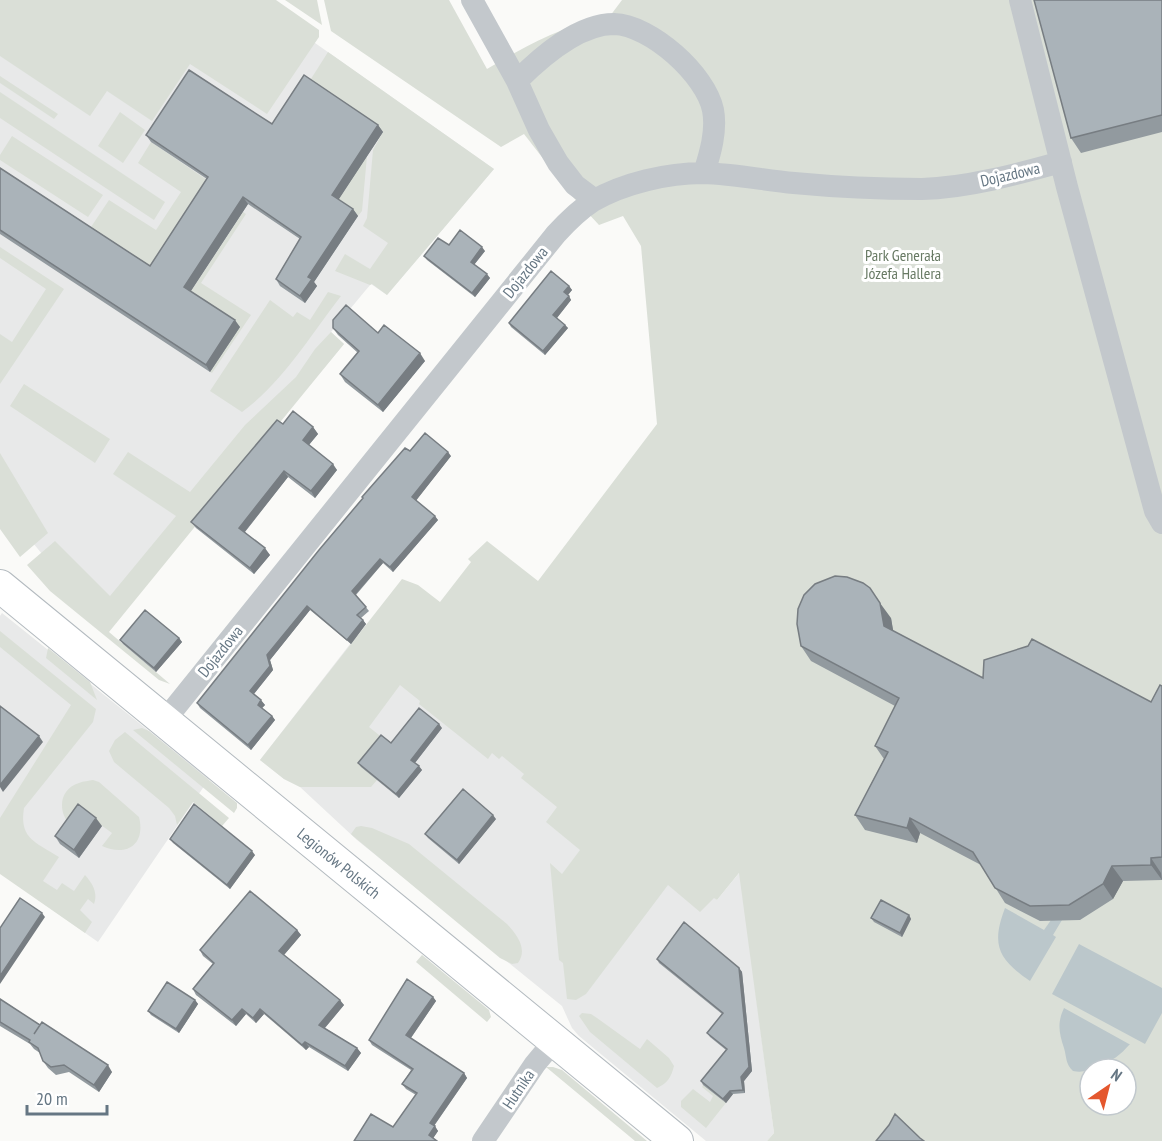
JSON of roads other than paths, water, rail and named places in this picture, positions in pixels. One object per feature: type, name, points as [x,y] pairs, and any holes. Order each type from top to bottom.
[{"type":"street","points":[[472,0],[517,81],[539,130],[558,163],[575,185],[595,200]]},
{"type":"street","points":[[1020,0],[1155,511],[1162,523]]},
{"type":"street","points":[[517,81],[555,47],[596,27],[613,24],[626,26],[651,37],[668,49],[700,80],[712,104],[714,121],[712,174]]},
{"type":"street","name":"Dojazdowa","points":[[165,720],[556,234],[569,220],[595,200],[646,181],[679,175],[712,174],[798,183],[925,189],[1016,174],[1061,162]]},
{"type":"street","name":"Legionów Polskich","points":[[0,586],[677,1141]]},
{"type":"street","name":"Hutnika","points":[[483,1141],[535,1064],[555,1040]]},
{"type":"park label","name":"Park Generała Józefa Hallera","points":[[903,264]]}]
